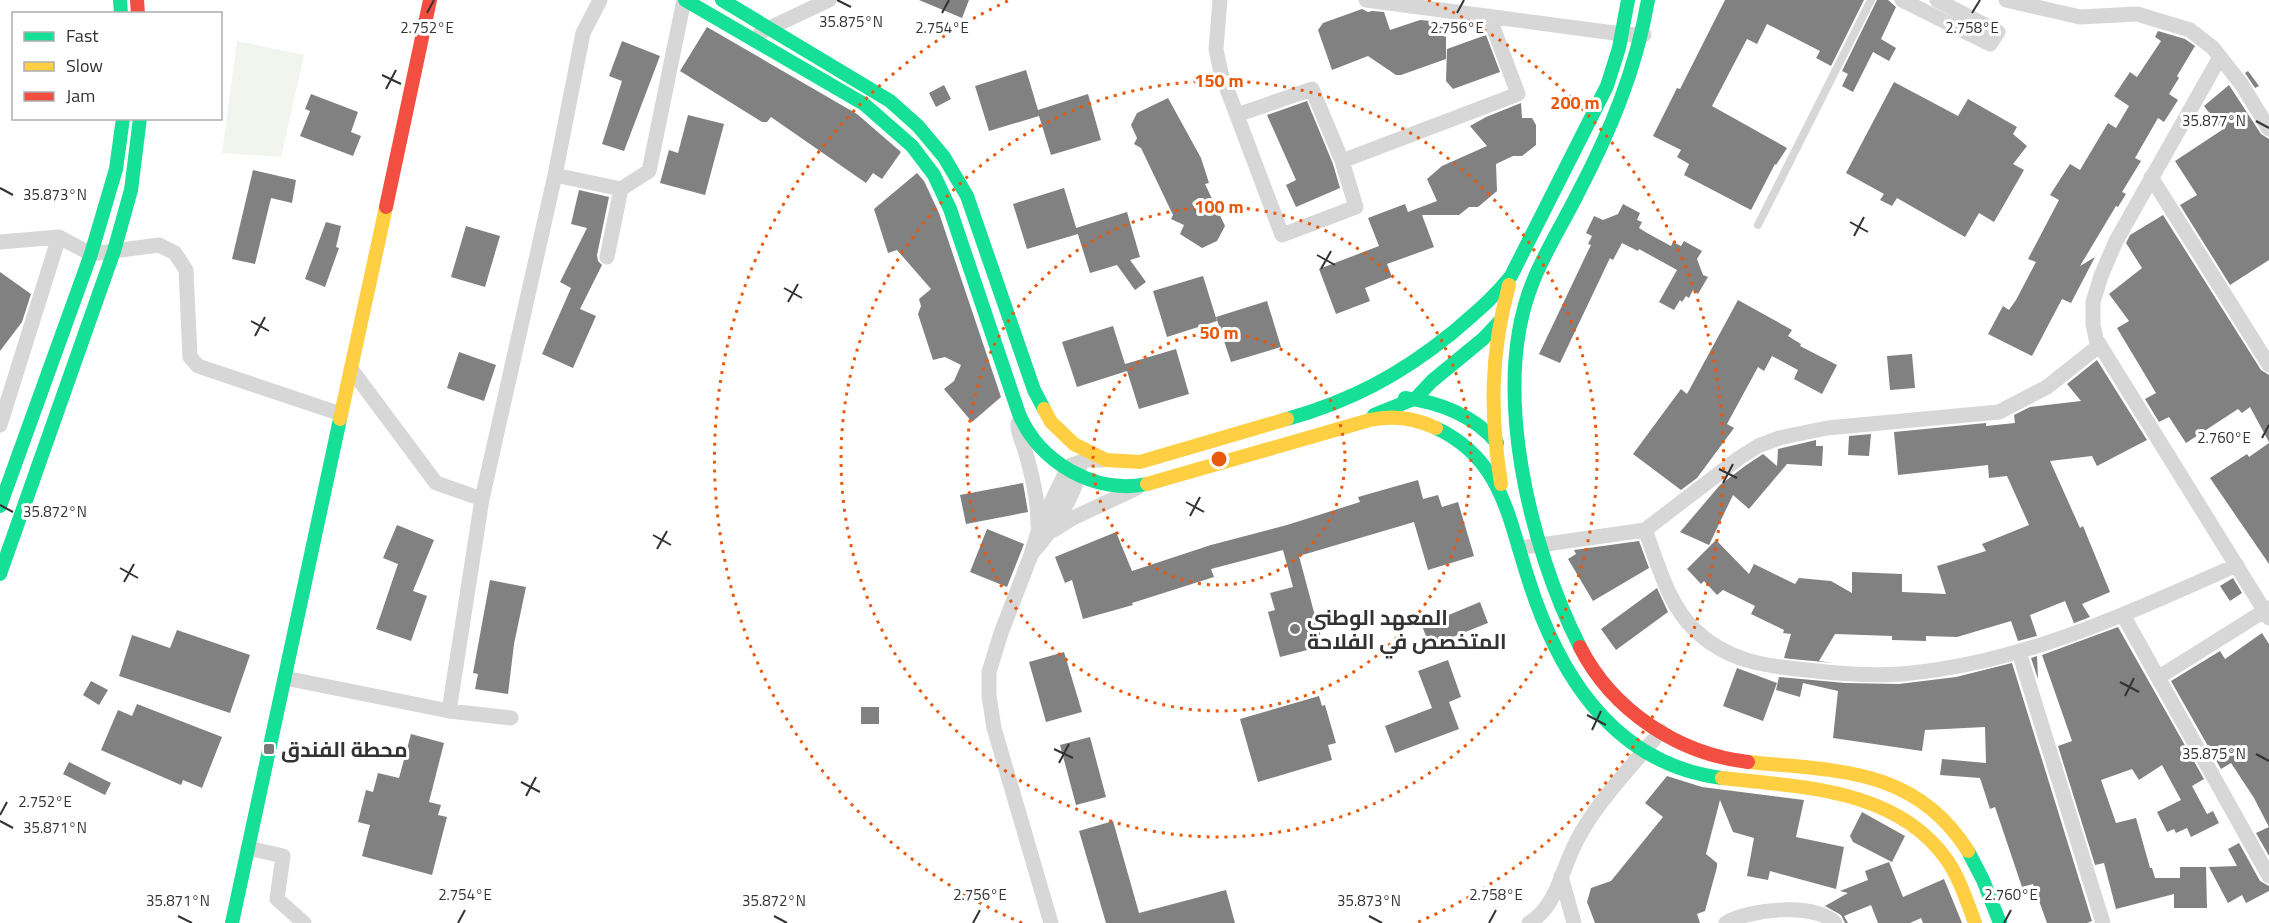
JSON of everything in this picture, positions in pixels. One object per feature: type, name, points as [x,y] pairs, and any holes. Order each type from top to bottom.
[{"type":"street","points":[[232,923],[430,0]]},
{"type":"street","points":[[449,711],[482,499],[555,175],[584,33],[600,0]]},
{"type":"street","points":[[555,175],[621,189],[649,171],[685,0],[864,104],[912,146],[934,175],[950,209],[1019,414],[1029,435],[1046,453],[1107,484],[1130,487],[1358,422],[1416,398],[1432,381],[1483,339],[1530,288],[1610,133],[1629,86],[1644,35],[1648,0]]},
{"type":"street","points":[[722,0],[890,101],[918,126],[944,157],[967,196],[1034,390],[1051,422],[1074,444],[1106,460]]},
{"type":"street","points":[[750,38],[829,0]]},
{"type":"street","points":[[1220,0],[1216,49],[1221,73],[1282,235],[1356,207],[1342,161],[1312,89],[1237,115]]},
{"type":"street","points":[[1366,0],[1644,35]]},
{"type":"street","points":[[1628,0],[1622,34],[1607,86],[1511,276],[1498,323],[1491,397],[1493,436],[1504,498],[1548,637],[1566,670],[1586,699],[1605,720],[1645,750],[1676,767],[1715,777],[1779,783],[1851,795],[1891,813],[1920,832],[1943,854],[1960,885],[1975,923]]},
{"type":"street","points":[[1902,0],[1990,44],[1998,32],[1943,1]]},
{"type":"street","points":[[2006,0],[2080,17],[2136,14],[2190,30],[2213,48],[2242,85],[2269,129]]},
{"type":"street","points":[[1342,161],[1518,94],[1489,16]]},
{"type":"street","points":[[2159,677],[2268,612],[2100,345],[2093,324],[2094,302],[2101,276],[2116,241],[2220,57]]},
{"type":"street","points":[[0,506],[91,254],[116,169],[123,120]]},
{"type":"street","points":[[0,574],[114,251],[131,190],[140,120]]},
{"type":"street","points":[[2151,177],[2269,365]]},
{"type":"street","points":[[607,257],[621,189]]},
{"type":"street","points":[[0,242],[59,237],[91,254],[159,245],[175,253],[186,270],[190,357],[198,366],[341,414]]},
{"type":"street","points":[[0,425],[59,237]]},
{"type":"street","points":[[1051,923],[994,728],[989,696],[989,672],[1031,555],[1076,468],[1086,460],[1140,462],[1322,408],[1372,387],[1418,360],[1492,300],[1511,276]]},
{"type":"street","points":[[1530,288],[1519,330],[1514,377],[1518,434],[1527,488],[1555,592],[1578,644],[1598,678],[1624,704],[1649,724],[1683,744],[1712,756],[1849,771],[1891,782],[1916,797],[1941,816],[1983,874],[2001,923]]},
{"type":"street","points":[[1519,548],[1645,530],[1738,458],[1758,446],[1779,438],[1827,428],[1999,412],[2047,387],[2100,345]]},
{"type":"street","points":[[351,369],[436,483],[482,499]]},
{"type":"street","points":[[1352,395],[1416,398],[1468,419],[1493,436],[1527,488]]},
{"type":"street","points":[[1019,414],[1017,430],[1024,447],[1045,531]]},
{"type":"street","points":[[1358,422],[1391,417],[1419,421],[1450,435],[1477,456],[1494,478],[1504,498]]},
{"type":"street","points":[[1074,444],[1076,468]]},
{"type":"street","points":[[1045,531],[1144,484]]},
{"type":"street","points":[[1645,530],[1675,606],[1693,629],[1714,646],[1737,659],[1776,667],[1843,674],[1909,674],[2019,652],[2123,615],[2237,565]]},
{"type":"street","points":[[2123,615],[2269,876]]},
{"type":"street","points":[[2019,652],[2103,923]]},
{"type":"street","points":[[285,678],[449,711],[511,718]]},
{"type":"street","points":[[1529,923],[1548,907],[1572,850],[1586,825],[1661,731]]},
{"type":"street","points":[[248,848],[283,856],[277,899],[303,923]]},
{"type":"street","points":[[1561,876],[1574,923]]},
{"type":"street","points":[[1726,923],[1736,917],[1764,911],[1805,911],[1819,913],[1835,923]]},
{"type":"lane","points":[[1758,225],[1871,0]]},
{"type":"shaded area","points":[[237,41],[304,55],[281,157],[222,153]]},
{"type":"building","points":[[919,0],[969,0],[962,18]]},
{"type":"building","points":[[1725,0],[1864,0],[1831,66],[1816,58],[1820,51],[1767,24],[1757,44],[1747,39],[1712,106],[1787,148],[1775,164],[1751,210],[1684,175],[1689,164],[1677,157],[1681,150],[1653,136],[1677,88],[1680,89]]},
{"type":"building","points":[[1877,0],[1888,0],[1896,7],[1881,39],[1896,48],[1889,61],[1873,52],[1853,92],[1842,86],[1848,74],[1842,71]]},
{"type":"building","points":[[1362,9],[1368,12],[1384,12],[1390,30],[1420,20],[1442,22],[1446,33],[1446,59],[1401,75],[1396,75],[1368,56],[1332,70],[1318,30],[1323,23]]},
{"type":"building","points":[[707,27],[857,114],[901,152],[882,179],[873,173],[866,183],[771,117],[767,122],[762,122],[680,71]]},
{"type":"building","points":[[2158,31],[2185,39],[2195,46],[2169,94],[2178,100],[2164,122],[2158,118],[2135,158],[2141,161],[2122,192],[2126,194],[2118,207],[2116,206],[2080,266],[2095,257],[2071,303],[2062,299],[2032,356],[1988,334],[2003,306],[2009,310],[2016,300],[2036,262],[2028,259],[2059,200],[2050,195],[2070,164],[2080,170],[2108,123],[2116,128],[2129,106],[2114,96],[2130,72],[2137,77],[2161,41],[2155,37]]},
{"type":"building","points":[[1486,35],[1500,72],[1453,89],[1446,81],[1447,49]]},
{"type":"building","points":[[622,41],[660,56],[624,151],[602,144],[622,81],[609,76]]},
{"type":"building","points":[[1026,70],[1038,110],[1088,94],[1101,140],[1051,155],[1039,116],[989,131],[975,86]]},
{"type":"building","points":[[2248,71],[2259,86],[2255,88],[2245,73]]},
{"type":"building","points":[[1894,82],[1958,116],[1968,99],[2017,127],[2013,134],[2027,146],[2013,164],[2024,170],[1994,222],[1979,213],[1965,237],[1897,198],[1892,206],[1880,200],[1884,194],[1846,173]]},
{"type":"building","points":[[944,85],[951,99],[936,107],[929,93]]},
{"type":"building","points":[[2229,85],[2261,134],[2269,139],[2269,260],[2230,285],[2180,205],[2197,195],[2175,161],[2222,130],[2204,106]]},
{"type":"building","points":[[311,94],[358,112],[351,132],[361,136],[353,156],[300,136],[310,111],[305,109]]},
{"type":"building","points":[[1168,98],[1201,158],[1209,183],[1205,184],[1225,226],[1217,241],[1202,248],[1180,234],[1184,225],[1171,219],[1173,215],[1141,148],[1134,144],[1137,138],[1131,125],[1137,113]]},
{"type":"building","points":[[1307,101],[1333,164],[1340,188],[1296,207],[1286,185],[1296,180],[1267,115]]},
{"type":"building","points":[[1521,103],[1522,118],[1532,118],[1536,125],[1536,145],[1522,156],[1513,156],[1496,164],[1497,191],[1478,207],[1469,207],[1459,215],[1422,215],[1434,247],[1387,264],[1392,277],[1365,288],[1370,301],[1336,314],[1319,269],[1379,246],[1368,218],[1405,204],[1408,212],[1437,201],[1427,179],[1442,166],[1487,146],[1470,126]]},
{"type":"building","points":[[688,115],[724,124],[705,195],[660,183],[669,150],[678,153]]},
{"type":"building","points":[[253,170],[296,180],[292,203],[271,198],[255,264],[232,259]]},
{"type":"building","points":[[917,173],[924,181],[939,213],[1001,397],[972,422],[944,389],[954,381],[961,365],[945,357],[933,360],[918,314],[921,306],[919,299],[931,289],[897,250],[888,253],[874,209]]},
{"type":"building","points":[[1064,188],[1078,234],[1027,249],[1013,204]]},
{"type":"building","points":[[579,190],[609,197],[597,255],[602,265],[580,309],[596,316],[573,368],[542,354],[571,288],[560,282],[587,228],[571,224]]},
{"type":"building","points":[[1623,204],[1640,213],[1637,220],[1642,222],[1639,228],[1647,233],[1671,246],[1673,242],[1681,246],[1684,241],[1702,251],[1697,259],[1703,275],[1708,277],[1698,294],[1693,290],[1689,298],[1686,296],[1682,302],[1680,300],[1674,310],[1659,302],[1677,270],[1639,249],[1638,251],[1622,243],[1613,260],[1610,258],[1560,363],[1539,354],[1591,245],[1588,244],[1592,236],[1586,233],[1594,216],[1603,220],[1618,214]]},
{"type":"building","points":[[1127,212],[1140,257],[1130,260],[1146,282],[1135,290],[1117,265],[1090,273],[1076,228]]},
{"type":"building","points":[[2163,215],[2261,370],[2269,375],[2269,442],[2250,407],[2242,413],[2238,409],[2186,443],[2169,417],[2159,422],[2145,399],[2156,393],[2117,328],[2129,321],[2109,294],[2142,268],[2126,243],[2130,235]]},
{"type":"building","points":[[326,222],[341,226],[336,247],[339,248],[325,287],[305,279]]},
{"type":"building","points":[[466,226],[500,236],[485,287],[451,277]]},
{"type":"building","points":[[0,272],[31,294],[22,322],[0,351]]},
{"type":"building","points":[[1203,276],[1217,321],[1167,337],[1153,291]]},
{"type":"building","points":[[1738,300],[1792,330],[1788,336],[1801,344],[1800,346],[1837,365],[1822,394],[1794,379],[1798,370],[1772,356],[1764,371],[1758,367],[1727,424],[1734,428],[1697,478],[1681,490],[1633,454],[1681,389],[1687,394]]},
{"type":"building","points":[[1267,301],[1281,347],[1231,362],[1216,317]]},
{"type":"building","points":[[1113,326],[1125,364],[1176,349],[1189,394],[1139,409],[1127,371],[1077,387],[1062,342]]},
{"type":"building","points":[[459,352],[496,365],[484,401],[447,388]]},
{"type":"building","points":[[1912,354],[1915,388],[1890,390],[1887,356]]},
{"type":"building","points":[[2097,360],[2147,440],[2097,466],[2092,456],[2050,461],[2080,528],[2083,526],[2110,592],[2082,604],[2090,617],[2072,624],[2074,623],[2065,601],[2030,615],[2037,636],[2018,641],[2011,621],[1957,637],[1926,636],[1926,641],[1892,640],[1892,636],[1835,634],[1819,661],[1834,663],[1792,659],[1784,658],[1791,634],[1783,633],[1784,630],[1751,614],[1755,606],[1723,590],[1717,595],[1704,581],[1701,584],[1687,569],[1716,540],[1749,574],[1754,564],[1795,584],[1799,578],[1831,581],[1852,593],[1852,572],[1902,574],[1902,592],[1946,594],[1937,566],[1986,551],[1982,544],[2029,525],[2007,476],[1989,478],[1988,465],[1898,475],[1894,432],[1986,423],[1986,426],[2015,423],[2014,415],[2030,407],[2081,401],[2067,384]]},
{"type":"building","points":[[1871,434],[1869,456],[1848,455],[1849,436]]},
{"type":"building","points":[[1816,440],[1816,446],[1823,446],[1822,466],[1787,464],[1749,509],[1733,495],[1709,545],[1680,532],[1720,485],[1745,466],[1763,454],[1777,466],[1778,449]]},
{"type":"building","points":[[2269,443],[2269,564],[2210,478],[2247,454],[2249,457]]},
{"type":"building","points":[[1418,480],[1423,499],[1438,495],[1442,507],[1458,502],[1474,556],[1428,570],[1414,522],[1299,556],[1323,646],[1280,657],[1268,612],[1275,610],[1270,593],[1293,587],[1283,550],[1211,569],[1214,577],[1132,603],[1133,605],[1083,619],[1072,580],[1065,583],[1055,557],[1116,532],[1132,571],[1211,545],[1287,525],[1360,502],[1358,497]]},
{"type":"building","points":[[1023,483],[1028,512],[966,524],[960,495]]},
{"type":"building","points":[[397,525],[434,540],[413,591],[427,596],[411,641],[376,629],[398,564],[383,558]]},
{"type":"building","points":[[987,529],[1024,544],[1007,587],[970,572]]},
{"type":"building","points":[[1639,541],[1649,568],[1593,601],[1568,559],[1576,554],[1574,550]]},
{"type":"building","points":[[2233,578],[2242,593],[2230,601],[2220,586]]},
{"type":"building","points":[[490,580],[526,587],[514,644],[508,694],[475,689],[478,674],[473,673]]},
{"type":"building","points":[[1657,588],[1668,612],[1616,650],[1601,629]]},
{"type":"building","points":[[1480,602],[1488,623],[1430,646],[1422,626]]},
{"type":"building","points":[[2118,627],[2204,779],[2192,786],[2207,814],[2213,811],[2219,823],[2191,837],[2187,828],[2176,833],[2174,829],[2167,832],[2157,812],[2181,800],[2162,765],[2139,780],[2132,769],[2101,780],[2116,823],[2136,818],[2155,878],[2180,878],[2180,867],[2206,867],[2207,908],[2174,908],[2174,894],[2116,909],[2104,863],[2095,865],[2058,746],[2072,741],[2042,655]]},
{"type":"building","points":[[177,630],[250,655],[230,713],[119,676],[132,635],[170,648]]},
{"type":"building","points":[[2262,633],[2269,644],[2269,827],[2254,798],[2231,763],[2221,769],[2171,681],[2220,651],[2225,659]]},
{"type":"building","points":[[1064,652],[1082,712],[1046,722],[1029,662]]},
{"type":"building","points":[[2037,656],[2038,679],[2031,658]]},
{"type":"building","points":[[1448,660],[1461,697],[1449,702],[1459,729],[1395,753],[1385,726],[1432,708],[1418,671]]},
{"type":"building","points":[[2012,663],[2092,921],[2087,923],[2047,923],[2033,884],[2022,887],[1995,807],[1990,809],[1980,778],[1940,775],[1942,759],[1986,763],[1985,727],[1925,730],[1922,751],[1833,738],[1838,691],[1803,683],[1800,697],[1776,690],[1779,677],[1845,683],[1899,684],[1956,677]]},
{"type":"building","points":[[1737,668],[1777,683],[1763,721],[1723,706]]},
{"type":"building","points":[[91,681],[108,690],[99,705],[83,695]]},
{"type":"building","points":[[1319,696],[1322,706],[1325,705],[1336,743],[1328,745],[1332,760],[1258,782],[1240,719]]},
{"type":"building","points":[[137,704],[222,737],[202,788],[183,780],[181,785],[101,750],[118,710],[132,716]]},
{"type":"building","points":[[861,707],[879,707],[879,724],[861,724]]},
{"type":"building","points":[[411,734],[444,743],[429,802],[441,805],[438,815],[447,817],[432,875],[362,856],[370,825],[358,822],[366,790],[373,792],[378,773],[399,778]]},
{"type":"building","points":[[1090,737],[1106,797],[1076,805],[1060,745]]},
{"type":"building","points":[[69,762],[111,783],[105,795],[63,774]]},
{"type":"building","points":[[1667,776],[1702,787],[1804,800],[1796,837],[1844,847],[1836,889],[1770,871],[1768,880],[1747,876],[1754,838],[1733,832],[1720,800],[1706,854],[1717,863],[1717,867],[1705,911],[1697,914],[1700,923],[1595,923],[1587,902],[1591,888],[1611,881],[1663,817],[1645,803]]},
{"type":"building","points":[[1862,812],[1905,836],[1892,862],[1853,842],[1850,836]]},
{"type":"building","points":[[1113,821],[1139,913],[1226,890],[1235,923],[1106,923],[1079,831]]},
{"type":"building","points":[[2269,827],[2269,856],[2256,833]]},
{"type":"building","points":[[2239,843],[2260,881],[2269,886],[2269,891],[2246,903],[2242,895],[2228,903],[2209,867],[2237,866],[2228,849]]},
{"type":"building","points":[[1889,862],[1903,897],[1944,879],[1962,923],[1923,923],[1921,918],[1910,923],[1878,923],[1871,905],[1844,916],[1848,923],[1845,923],[1841,915],[1825,906],[1848,893],[1840,891],[1868,880],[1865,871]]},
{"type":"traffic: fast","points":[[120,0],[121,12]]},
{"type":"traffic: fast","points":[[685,0],[864,104],[912,146],[934,175],[950,209],[1019,414],[1028,431],[1040,447],[1071,471],[1108,484],[1127,486],[1147,484]]},
{"type":"traffic: fast","points":[[722,0],[890,101],[918,126],[944,157],[967,196],[1034,390],[1044,409]]},
{"type":"traffic: fast","points":[[1287,419],[1354,395],[1413,362],[1476,313],[1511,276],[1607,86],[1619,48],[1628,0]]},
{"type":"traffic: fast","points":[[1580,647],[1545,563],[1532,515],[1521,466],[1516,416],[1515,368],[1521,321],[1534,279],[1611,124],[1629,76],[1648,0]]},
{"type":"traffic: fast","points":[[0,506],[91,254],[116,169],[123,120]]},
{"type":"traffic: fast","points":[[0,574],[114,251],[131,190],[140,120]]},
{"type":"traffic: fast","points":[[1374,415],[1416,398],[1500,321]]},
{"type":"traffic: fast","points":[[1405,398],[1431,403],[1456,412],[1478,425],[1497,443]]},
{"type":"traffic: fast","points":[[232,923],[340,419]]},
{"type":"traffic: fast","points":[[1436,428],[1458,441],[1489,473],[1508,512],[1540,614],[1574,680],[1595,709],[1621,734],[1650,754],[1684,769],[1722,778]]},
{"type":"traffic: fast","points":[[1968,851],[1983,880],[2000,923]]},
{"type":"traffic: slow","points":[[340,419],[386,207]]},
{"type":"traffic: slow","points":[[1501,484],[1495,433],[1494,384],[1498,336],[1509,285]]},
{"type":"traffic: slow","points":[[1044,409],[1051,422],[1074,444],[1106,460],[1140,462],[1287,419]]},
{"type":"traffic: slow","points":[[1147,484],[1370,420],[1404,418],[1436,428]]},
{"type":"traffic: slow","points":[[1748,762],[1843,772],[1871,778],[1899,788],[1924,803],[1947,823],[1968,851]]},
{"type":"traffic: slow","points":[[1722,778],[1783,784],[1845,795],[1902,818],[1926,836],[1952,867],[1975,923]]},
{"type":"traffic: jam","points":[[137,0],[138,12]]},
{"type":"traffic: jam","points":[[386,207],[430,0]]},
{"type":"traffic: jam","points":[[1580,647],[1610,690],[1650,725],[1697,750],[1748,762]]},
{"type":"place","name":"المعهد الوطني المتخصص في الفلاحة","points":[[1295,629]]},
{"type":"place","name":"محطة الفندق","points":[[269,749]]}]
